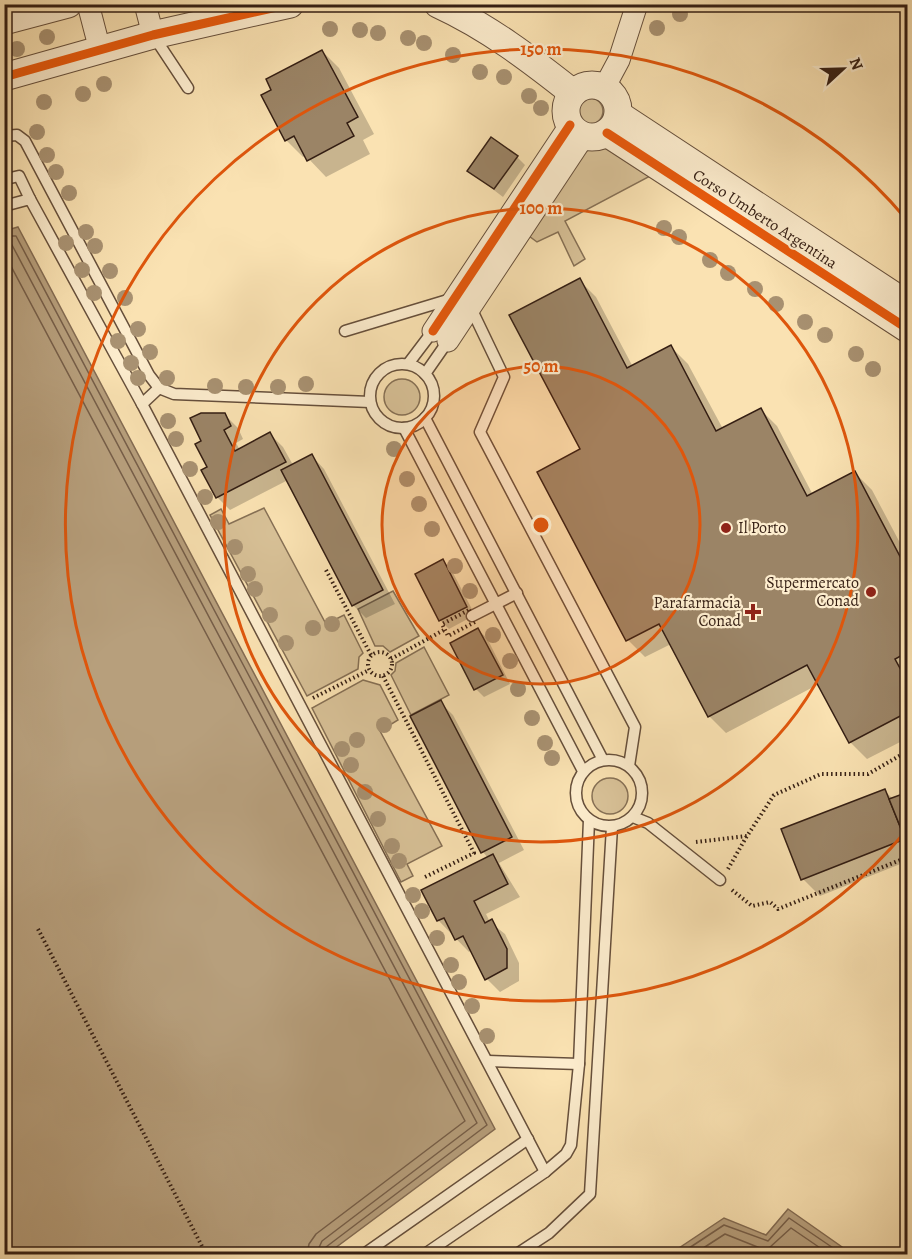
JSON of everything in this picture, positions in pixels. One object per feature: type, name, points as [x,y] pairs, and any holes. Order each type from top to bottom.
[{"type":"street","points":[[4,21],[68,4]]},
{"type":"street","points":[[88,4],[100,50]]},
{"type":"street","points":[[145,4],[153,35]]},
{"type":"street","points":[[4,77],[153,35],[290,4]]},
{"type":"street","points":[[438,4],[465,17],[514,47],[573,93]]},
{"type":"street","points":[[440,336],[595,127],[566,115],[567,103],[573,93],[587,86],[604,88],[619,60],[636,4]]},
{"type":"street","name":"Corso Umberto Argentina","points":[[595,127],[615,102],[604,88]]},
{"type":"street","name":"Corso Umberto Argentina","points":[[595,127],[908,305]]},
{"type":"street","name":"Corso Umberto Argentina","points":[[595,127],[908,329]]},
{"type":"lane","points":[[153,35],[188,88]]},
{"type":"lane","points":[[4,136],[17,135],[25,141],[149,375],[159,388],[174,394],[370,402]]},
{"type":"lane","points":[[6,179],[19,177],[142,404],[546,1172]]},
{"type":"lane","points":[[4,206],[30,199]]},
{"type":"lane","points":[[345,331],[464,302],[504,377],[480,432],[635,727],[629,766]]},
{"type":"lane","points":[[408,364],[425,374],[434,391],[430,410],[425,418],[419,423],[404,428],[382,421],[370,402],[373,381],[387,367],[408,364],[440,336]]},
{"type":"lane","points":[[425,374],[440,336]]},
{"type":"lane","points":[[142,404],[159,388]]},
{"type":"lane","points":[[425,418],[603,759]]},
{"type":"lane","points":[[404,428],[583,771]]},
{"type":"lane","points":[[472,616],[517,593]]},
{"type":"lane","points":[[603,759],[621,761],[629,766],[642,785],[643,796],[633,817],[612,826],[589,820],[583,814],[576,797],[578,779],[583,771],[603,759]]},
{"type":"lane","points":[[633,817],[648,823],[720,880]]},
{"type":"lane","points":[[425,1254],[546,1172],[566,1154],[571,1145],[579,1064],[589,820]]},
{"type":"lane","points":[[517,1254],[549,1233],[590,1194],[612,826]]},
{"type":"lane","points":[[488,1061],[579,1064]]},
{"type":"lane","points":[[364,1254],[528,1139]]},
{"type":"path","points":[[326,570],[371,655]]},
{"type":"path","points":[[391,659],[444,630]]},
{"type":"path","points":[[383,676],[374,675],[369,670],[367,662],[371,655],[382,652],[391,659]]},
{"type":"path","points":[[383,676],[391,668],[391,659]]},
{"type":"path","points":[[300,705],[369,670]]},
{"type":"path","points":[[383,676],[474,853],[423,878]]},
{"type":"path","points":[[908,760],[901,755],[868,774],[821,774],[774,795],[720,880],[752,906],[770,903],[778,909],[908,857]]},
{"type":"path","points":[[674,844],[749,834]]},
{"type":"path","points":[[38,929],[206,1254]]},
{"type":"shaded area","points":[[590,98],[599,102],[603,111],[599,120],[590,124],[581,120],[577,111],[581,102]]},
{"type":"shaded area","points":[[608,143],[654,174],[565,221],[585,259],[574,266],[558,232],[537,242],[529,236],[583,152]]},
{"type":"shaded area","points":[[402,379],[415,384],[420,397],[415,410],[402,415],[389,410],[384,397],[389,384]]},
{"type":"shaded area","points":[[264,508],[326,624],[344,615],[363,653],[359,657],[358,669],[307,696],[210,515],[221,509],[229,524]]},
{"type":"shaded area","points":[[393,591],[419,636],[390,652],[383,646],[375,646],[358,609]]},
{"type":"shaded area","points":[[424,647],[449,695],[411,715],[391,675],[395,671],[396,663]]},
{"type":"shaded area","points":[[363,680],[380,685],[398,720],[380,731],[442,846],[407,864],[413,876],[401,882],[312,708]]},
{"type":"shaded area","points":[[610,778],[623,783],[628,796],[623,809],[610,814],[597,809],[592,796],[597,783]]},
{"type":"water","points":[[18,227],[495,1129],[327,1254],[5,1254],[4,231]]},
{"type":"water","points":[[788,1209],[852,1254],[670,1254],[724,1218],[766,1235]]},
{"type":"building","points":[[322,50],[358,117],[347,123],[354,136],[307,161],[294,136],[285,141],[261,95],[271,90],[266,79]]},
{"type":"building","points":[[491,137],[518,156],[494,189],[467,171]]},
{"type":"building","name":"Il Porto","points":[[580,278],[627,368],[671,345],[716,431],[761,408],[807,496],[855,471],[903,562],[908,560],[908,652],[895,659],[908,683],[908,712],[849,743],[807,665],[708,717],[659,624],[626,641],[537,472],[580,449],[509,315]]},
{"type":"building","points":[[201,413],[225,413],[231,426],[224,430],[235,451],[270,432],[286,462],[216,498],[201,470],[207,467],[195,444],[201,441],[190,418]]},
{"type":"building","points":[[312,454],[383,590],[352,606],[281,470]]},
{"type":"building","points":[[443,559],[467,607],[439,621],[415,574]]},
{"type":"building","points":[[478,628],[503,675],[474,690],[450,643]]},
{"type":"building","points":[[441,700],[512,837],[481,853],[410,716]]},
{"type":"building","points":[[885,789],[905,839],[801,880],[781,829]]},
{"type":"building","points":[[908,792],[908,846],[889,799]]},
{"type":"building","points":[[493,854],[508,884],[474,901],[485,923],[492,919],[507,949],[507,968],[485,980],[463,936],[455,940],[444,918],[437,921],[421,890]]},
{"type":"cycle path","points":[[4,77],[153,35],[290,4]]},
{"type":"cycle path","points":[[433,331],[570,125]]},
{"type":"cycle path","points":[[607,133],[908,329]]},
{"type":"place","name":"Il Porto","points":[[726,528]]},
{"type":"place","name":"Supermercato Conad","points":[[871,592]]},
{"type":"place","name":"Parafarmacia Conad","points":[[753,612]]}]
